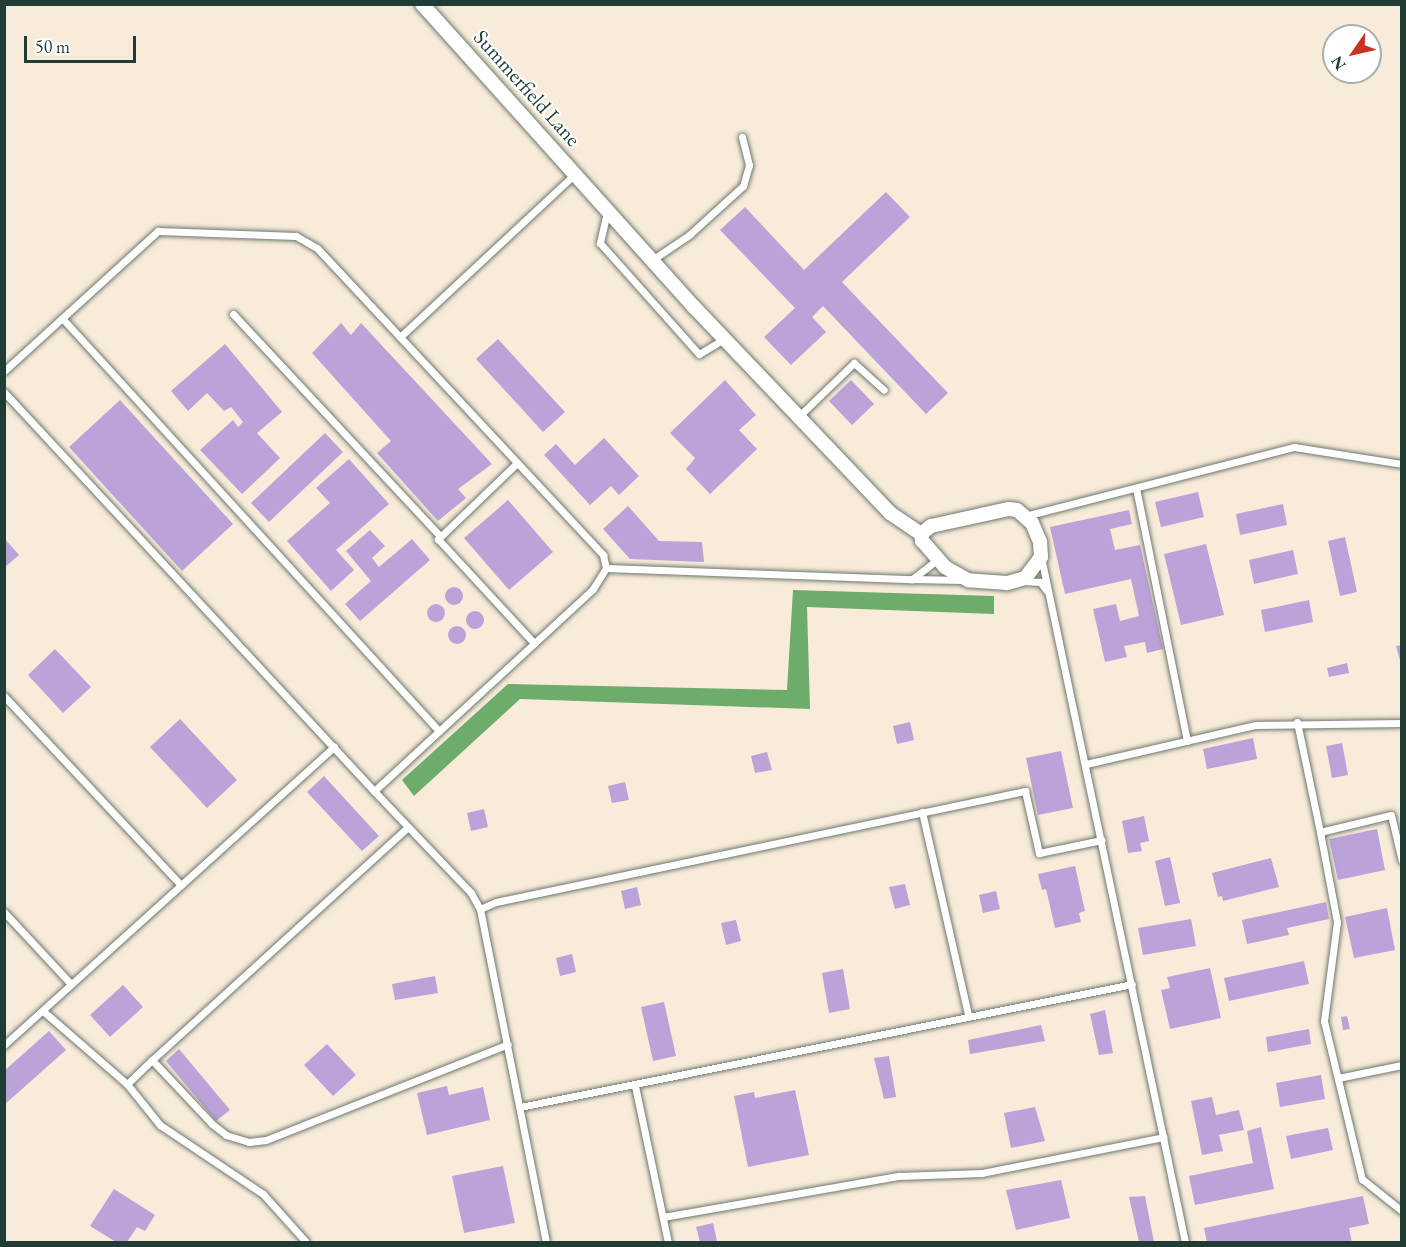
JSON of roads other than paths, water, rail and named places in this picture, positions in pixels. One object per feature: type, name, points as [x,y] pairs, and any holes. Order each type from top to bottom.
[{"type":"street","name":"Summerfield Lane","points":[[422,4],[724,339],[890,513],[921,534]]},
{"type":"street","points":[[1009,509],[1025,516],[1040,543],[1041,557],[1026,578],[1007,583],[968,580],[955,575],[938,559],[922,541],[921,534],[931,526],[1009,509]]},
{"type":"lane","points":[[652,260],[689,235],[743,186],[750,165],[742,137]]},
{"type":"lane","points":[[399,337],[576,173]]},
{"type":"lane","points":[[607,209],[600,243],[699,354],[724,339]]},
{"type":"lane","points":[[4,371],[158,231],[296,236],[317,248],[603,555],[606,567],[593,589],[374,791]]},
{"type":"lane","points":[[233,314],[440,536]]},
{"type":"lane","points":[[62,318],[439,731]]},
{"type":"lane","points":[[798,417],[854,363],[884,390]]},
{"type":"lane","points":[[4,392],[471,893],[480,909],[546,1242]]},
{"type":"lane","points":[[1025,516],[1294,447],[1401,464]]},
{"type":"lane","points":[[517,464],[438,539],[534,643]]},
{"type":"lane","points":[[1136,488],[1187,741]]},
{"type":"lane","points":[[1041,557],[1053,604],[1185,1242]]},
{"type":"lane","points":[[912,579],[938,559]]},
{"type":"lane","points":[[606,567],[968,580]]},
{"type":"lane","points":[[1007,583],[1040,582],[1053,604]]},
{"type":"lane","points":[[4,696],[181,885]]},
{"type":"lane","points":[[1297,722],[1337,922],[1324,1021],[1362,1179],[1401,1211]]},
{"type":"lane","points":[[1086,764],[1255,725],[1297,722],[1401,723]]},
{"type":"lane","points":[[4,1045],[334,747]]},
{"type":"lane","points":[[480,909],[507,899],[1025,791],[1039,853],[1102,840]]},
{"type":"lane","points":[[922,812],[968,1015]]},
{"type":"lane","points":[[1320,832],[1391,815],[1401,861]]},
{"type":"lane","points":[[127,1084],[408,827]]},
{"type":"lane","points":[[4,912],[71,984]]},
{"type":"lane","points":[[520,1107],[635,1086],[968,1015],[1132,984]]},
{"type":"lane","points":[[43,1011],[127,1084],[160,1125],[263,1194],[306,1242]]},
{"type":"lane","points":[[152,1060],[212,1124],[226,1135],[249,1142],[266,1140],[508,1044]]},
{"type":"lane","points":[[1338,1078],[1401,1065]]},
{"type":"lane","points":[[635,1086],[668,1242]]},
{"type":"lane","points":[[663,1217],[899,1176],[982,1173],[1163,1137]]}]
